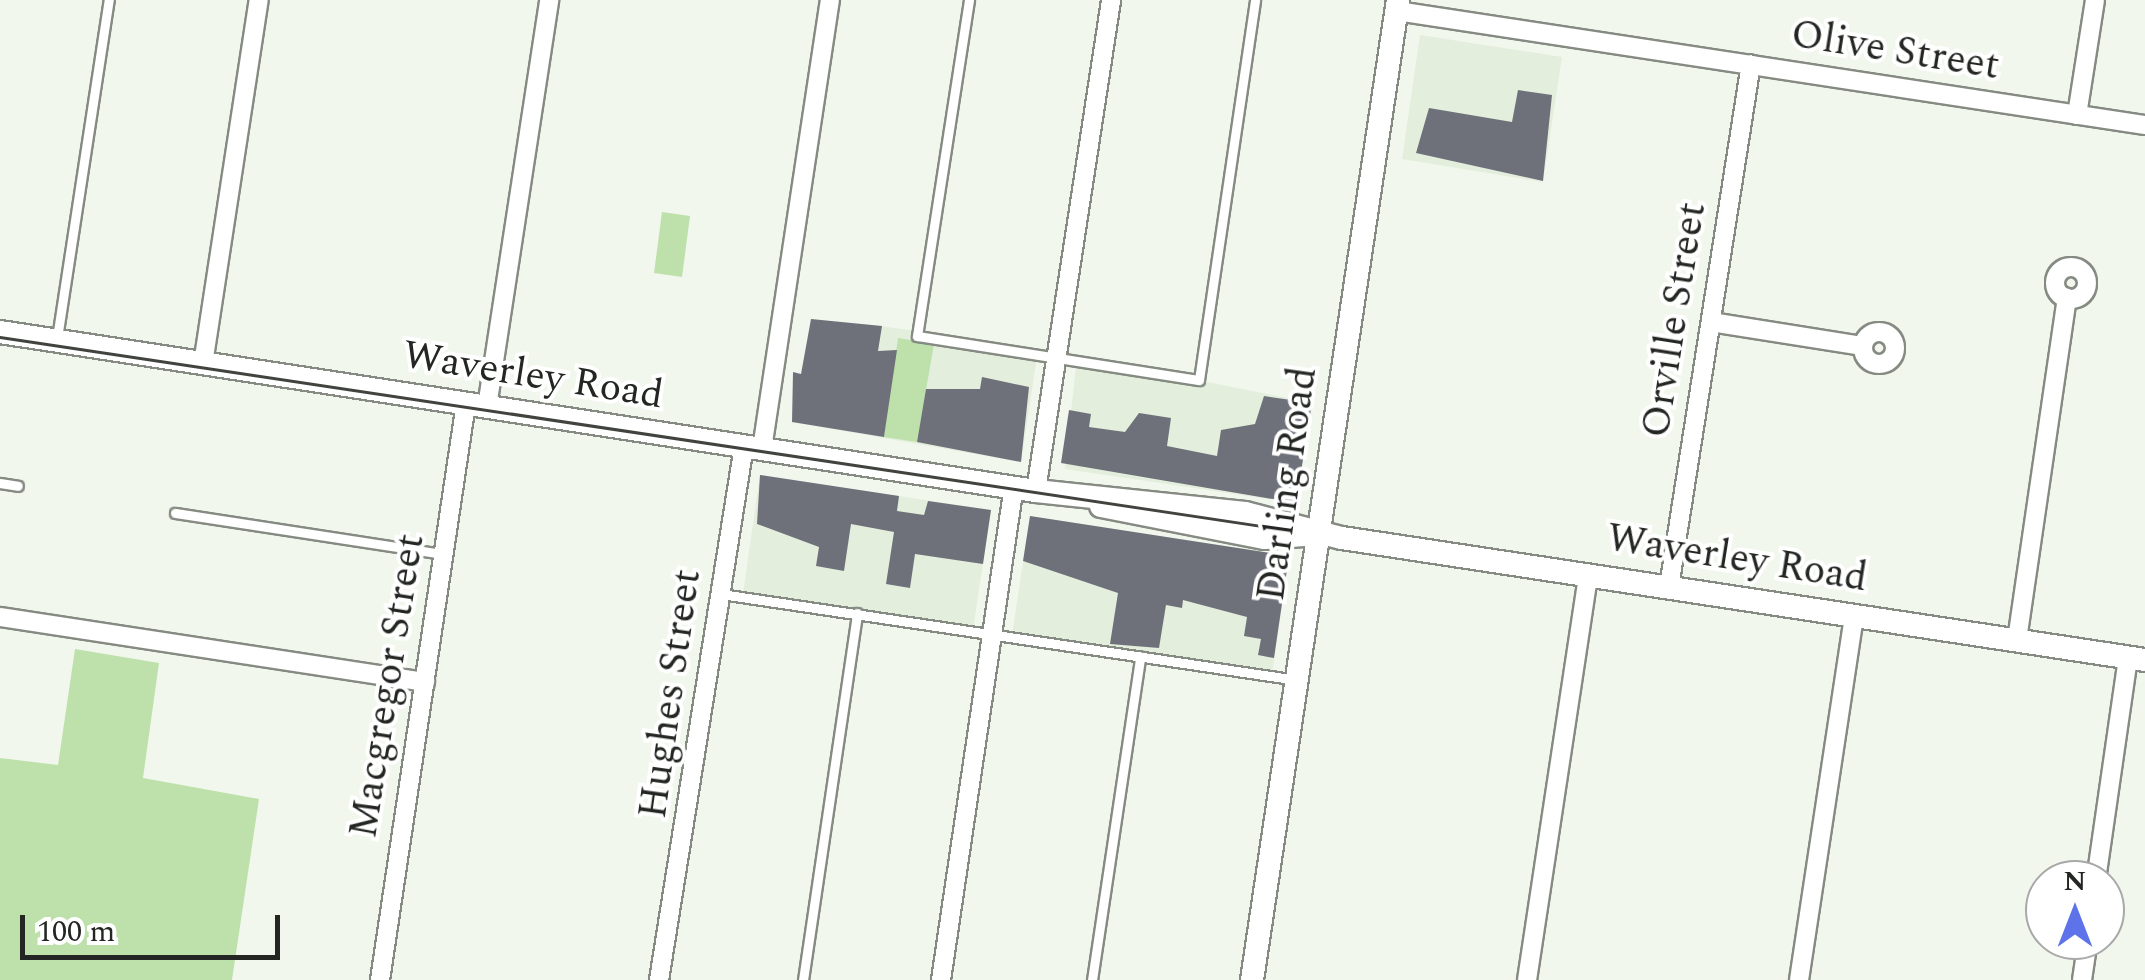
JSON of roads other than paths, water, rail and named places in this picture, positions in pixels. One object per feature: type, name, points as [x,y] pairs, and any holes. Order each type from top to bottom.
[{"type":"main road","name":"Darling Road","points":[[1252,980],[1398,5]]},
{"type":"main road","name":"Waverley Road","points":[[0,332],[1035,491],[1259,516],[1318,534],[2137,659]]},
{"type":"street","points":[[203,364],[259,0]]},
{"type":"street","name":"Macgregor Street","points":[[380,980],[444,554],[476,405],[549,0]]},
{"type":"street","name":"Hughes Street","points":[[659,980],[669,952],[721,594],[753,447],[830,0]]},
{"type":"street","points":[[941,980],[993,635],[1035,491],[1111,0]]},
{"type":"street","points":[[2077,114],[2095,0]]},
{"type":"street","name":"Olive Street","points":[[1398,5],[2145,125]]},
{"type":"street","name":"Orville Street","points":[[1669,587],[1751,64]]},
{"type":"street","points":[[2017,640],[2067,298]]},
{"type":"street","points":[[1710,322],[1863,346]]},
{"type":"street","points":[[1528,980],[1588,574]]},
{"type":"street","points":[[1798,980],[1854,615]]},
{"type":"street","points":[[0,617],[425,682]]},
{"type":"street","points":[[2100,860],[2137,659]]},
{"type":"street","name":"Hughes Street","points":[[669,952],[671,980]]},
{"type":"lane","points":[[56,341],[109,0]]},
{"type":"lane","points":[[969,0],[917,336],[1198,380],[1255,0]]},
{"type":"lane","points":[[0,483],[18,486]]},
{"type":"lane","points":[[175,512],[444,554]]},
{"type":"lane","points":[[721,594],[1297,680]]},
{"type":"lane","points":[[803,980],[857,613]]},
{"type":"lane","points":[[1092,980],[1140,657]]},
{"type":"tram line","points":[[0,337],[1262,526]]}]
